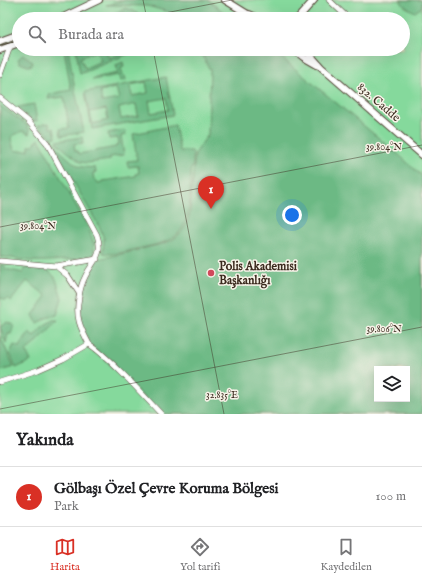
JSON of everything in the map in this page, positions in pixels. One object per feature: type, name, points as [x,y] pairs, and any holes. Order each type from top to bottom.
[{"type":"street","points":[[73,12],[98,0]]},
{"type":"street","points":[[225,0],[244,12]]},
{"type":"street","points":[[303,12],[314,0]]},
{"type":"street","points":[[329,0],[342,12]]},
{"type":"street","points":[[0,41],[12,37]]},
{"type":"street","points":[[0,50],[10,47]]},
{"type":"street","points":[[1,72],[10,47]]},
{"type":"street","name":"832. Cadde","points":[[302,56],[320,67]]},
{"type":"street","name":"832. Cadde","points":[[311,56],[320,67],[422,155]]},
{"type":"street","points":[[0,98],[28,121],[47,143],[99,240],[99,253],[82,284],[77,306],[77,314],[81,330],[88,344],[97,349],[109,360],[161,414]]},
{"type":"street","points":[[0,261],[56,266],[97,258]]},
{"type":"street","points":[[56,266],[68,276],[79,293]]},
{"type":"street","points":[[0,382],[38,370],[63,359],[88,344]]},
{"type":"green space","name":"Polis Akademisi Başkanlığı","points":[[0,0],[422,0],[422,414],[0,414]]},
{"type":"green space","points":[[125,0],[208,0],[224,12],[169,12],[147,6],[106,5]]},
{"type":"green space","points":[[400,0],[422,0],[422,7],[415,12],[404,6]]},
{"type":"green space","points":[[125,8],[135,12],[116,12]]},
{"type":"green space","points":[[22,56],[25,56],[33,63],[32,65],[28,66],[20,63],[18,59]]},
{"type":"green space","points":[[65,56],[69,56],[84,132],[61,136],[60,129],[69,128],[64,97],[48,99],[50,94],[71,90]]},
{"type":"green space","points":[[77,56],[85,56],[80,58],[85,68],[101,61],[98,56],[108,56],[109,58],[114,56],[123,56],[80,74]]},
{"type":"green space","name":"Polis Akademisi Başkanlığı","points":[[203,56],[279,56],[398,154],[422,176],[422,414],[161,414],[89,344],[79,323],[79,293],[97,259],[169,242],[183,230],[190,212],[195,154],[208,134],[210,70]]},
{"type":"green space","points":[[123,62],[124,67],[121,68],[123,76],[125,76],[126,80],[121,81],[119,75],[93,80],[93,78],[118,73],[116,65]]},
{"type":"green space","points":[[166,77],[173,115],[92,129],[85,92]],"holes":[[[146,82],[148,93],[132,96],[130,85]],[[116,88],[119,99],[102,102],[100,91]],[[166,98],[168,110],[151,113],[149,101]],[[136,104],[138,116],[121,119],[119,108]],[[106,109],[108,120],[92,124],[90,112]]]},
{"type":"green space","points":[[34,104],[37,121],[33,121],[17,108],[18,107]]},
{"type":"green space","points":[[0,106],[26,124],[30,131],[29,134],[23,131],[12,136],[11,139],[14,150],[29,150],[29,146],[33,145],[39,139],[88,227],[94,244],[93,258],[31,261],[0,257]]},
{"type":"green space","points":[[49,123],[50,128],[54,128],[56,137],[52,138],[59,149],[78,166],[95,168],[96,172],[93,173],[94,180],[98,183],[136,176],[135,174],[139,173],[138,166],[128,167],[127,161],[137,160],[133,134],[175,125],[180,151],[192,151],[193,153],[188,214],[181,230],[171,239],[157,244],[116,254],[103,253],[104,239],[100,228],[50,141],[51,137],[38,125]]},
{"type":"green space","points":[[124,130],[126,135],[121,136],[124,155],[110,157],[110,160],[87,163],[80,162],[57,143],[57,141],[82,137],[83,143],[74,144],[75,151],[79,154],[116,147],[116,145],[119,144],[118,138],[109,139],[108,133]]},
{"type":"green space","points":[[0,265],[5,265],[5,269],[23,273],[24,268],[40,267],[49,271],[56,279],[62,298],[57,315],[46,318],[37,323],[33,315],[47,296],[27,281],[11,301],[8,298],[6,300],[2,298],[0,300]]},
{"type":"green space","points":[[53,320],[58,320],[26,351],[31,361],[16,368],[10,353],[14,345],[19,347],[29,332],[34,336],[43,326]]},
{"type":"green space","points":[[7,322],[14,325],[11,334],[8,334],[6,343],[0,327]]},
{"type":"green space","points":[[0,336],[14,367],[0,371]]},
{"type":"place","name":"Gölbaşı Özel Çevre Koruma Bölgesi","points":[[211,209]]},
{"type":"place","name":"Polis Akademisi Başkanlığı","points":[[211,273]]}]
